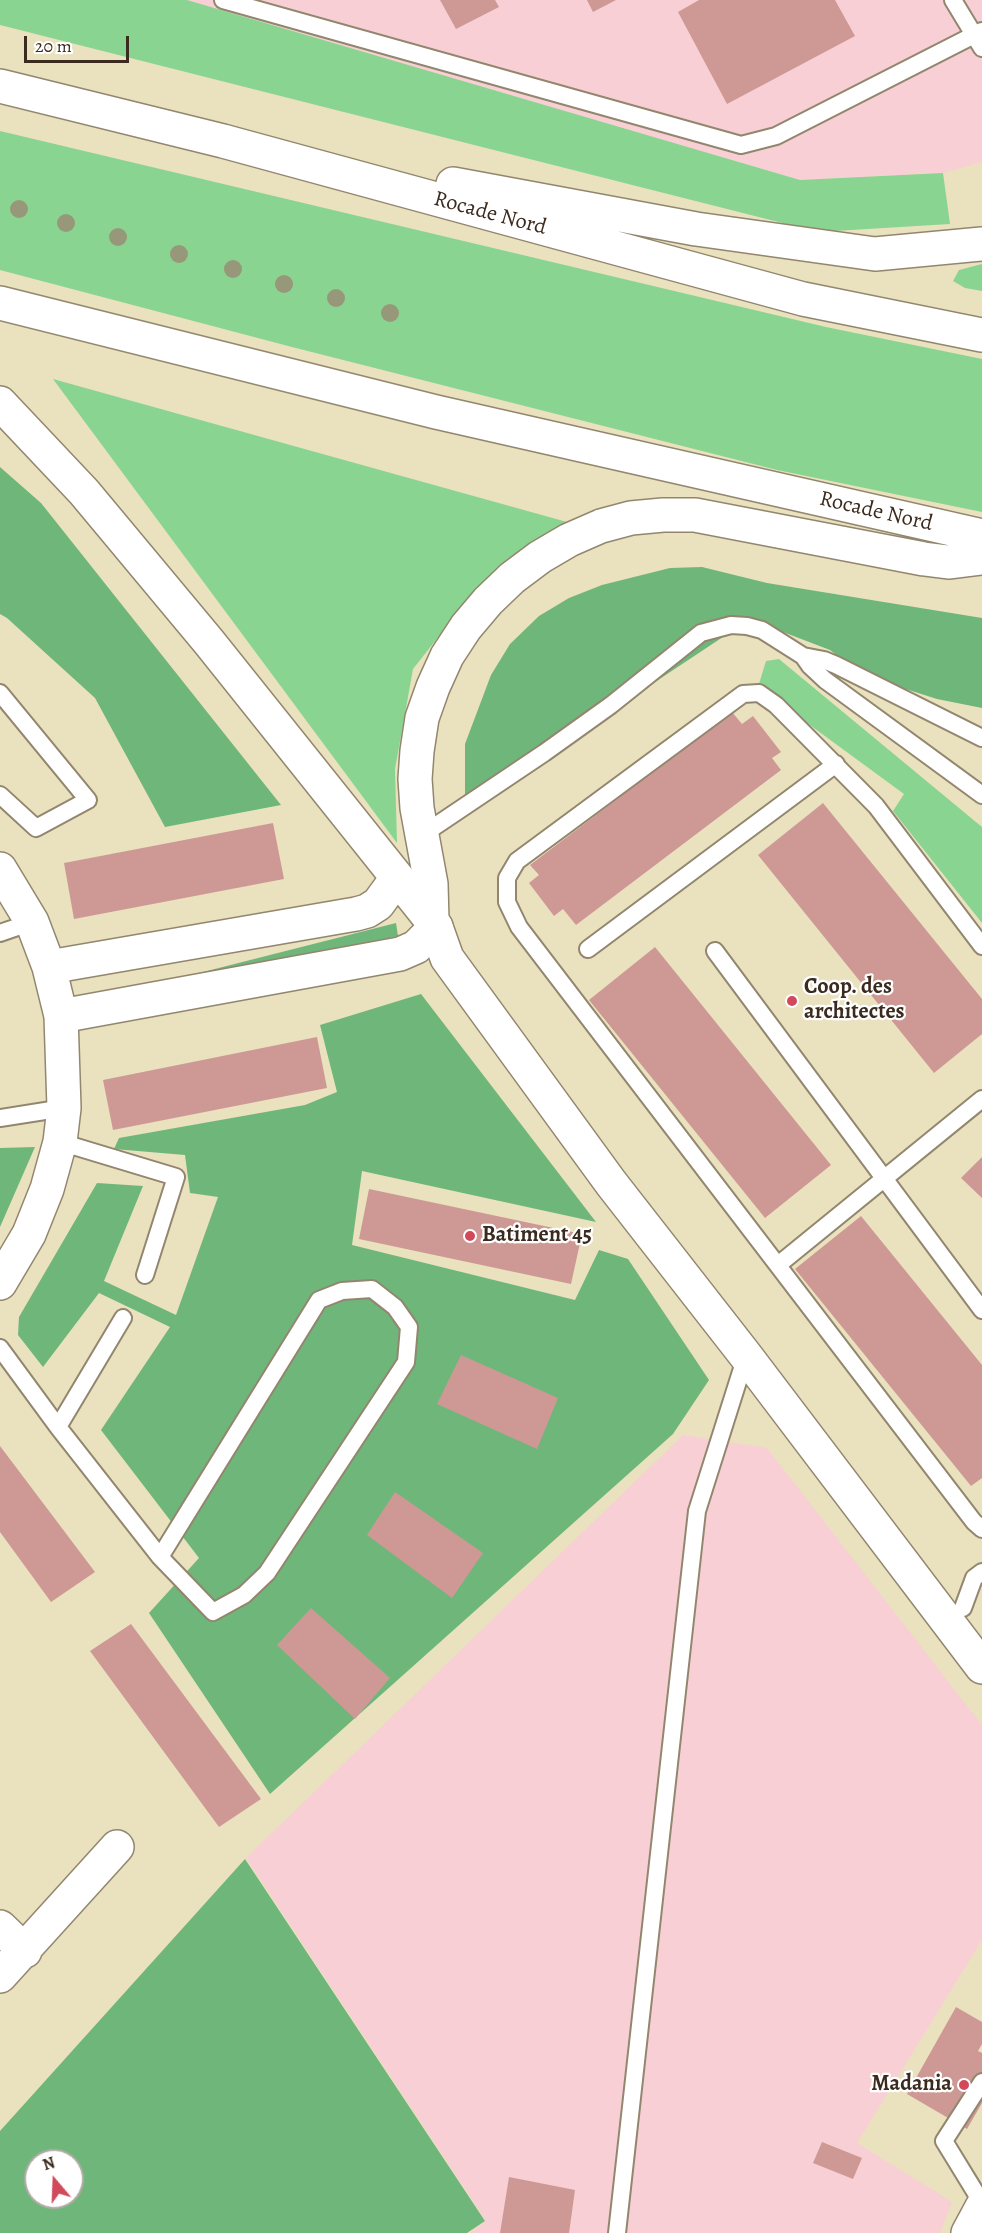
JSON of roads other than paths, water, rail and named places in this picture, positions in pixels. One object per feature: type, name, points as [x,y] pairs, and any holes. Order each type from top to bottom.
[{"type":"main road","name":"Rocade Nord","points":[[0,87],[223,141],[803,299],[982,334]]},
{"type":"main road","points":[[223,141],[696,229],[875,254],[982,244]]},
{"type":"main road","name":"Rocade Nord","points":[[0,303],[436,412],[982,536]]},
{"type":"main road","points":[[0,403],[84,492],[209,642],[434,924],[462,944],[722,1310],[972,1620]]},
{"type":"main road","points":[[61,1016],[400,954],[416,947],[434,924],[431,884],[417,807],[415,779],[422,718],[429,697],[447,656],[466,627],[488,601],[522,571],[569,540],[601,526],[631,518],[695,515],[924,559],[948,562],[982,558]]},
{"type":"main road","points":[[0,868],[32,922],[50,967],[61,1016],[64,1108],[60,1142],[47,1190],[29,1234],[0,1283]]},
{"type":"main road","points":[[50,967],[356,914],[367,911],[378,904],[397,878]]},
{"type":"main road","points":[[722,1310],[746,1356],[982,1667]]},
{"type":"main road","points":[[0,1976],[25,1951],[117,1846]]},
{"type":"main road","points":[[0,1927],[25,1951]]},
{"type":"main road","points":[[968,2233],[982,2205]]},
{"type":"lane","points":[[223,0],[741,145],[776,136],[980,38],[953,0]]},
{"type":"lane","points":[[422,835],[563,740],[701,633],[731,625],[762,630],[804,656],[836,664],[982,738]]},
{"type":"lane","points":[[804,656],[810,666],[825,680],[982,795]]},
{"type":"lane","points":[[0,693],[88,800],[36,828],[0,795]]},
{"type":"lane","points":[[982,946],[876,806],[776,705],[759,693],[743,694],[516,861],[507,878],[507,902],[519,927],[974,1522],[982,1529]]},
{"type":"lane","points":[[588,949],[836,764]]},
{"type":"lane","points":[[0,933],[32,922]]},
{"type":"lane","points":[[715,951],[982,1310]]},
{"type":"lane","points":[[778,1265],[982,1099]]},
{"type":"lane","points":[[0,1118],[64,1108]]},
{"type":"lane","points":[[60,1142],[176,1177],[145,1275]]},
{"type":"lane","points":[[0,1348],[159,1557],[213,1612],[244,1595],[267,1573],[406,1362],[410,1327],[395,1307],[372,1289],[342,1291],[319,1300],[159,1557]]},
{"type":"lane","points":[[58,1427],[123,1318]]},
{"type":"lane","points":[[617,2233],[697,1511],[746,1356]]},
{"type":"lane","points":[[972,1620],[974,1578],[982,1572]]},
{"type":"lane","points":[[982,2082],[944,2141],[982,2205]]},
{"type":"place","name":"Coop. des architectes","points":[[792,1001]]},
{"type":"place","name":"Batiment 45","points":[[470,1236]]},
{"type":"place","name":"Madania","points":[[964,2085]]}]
